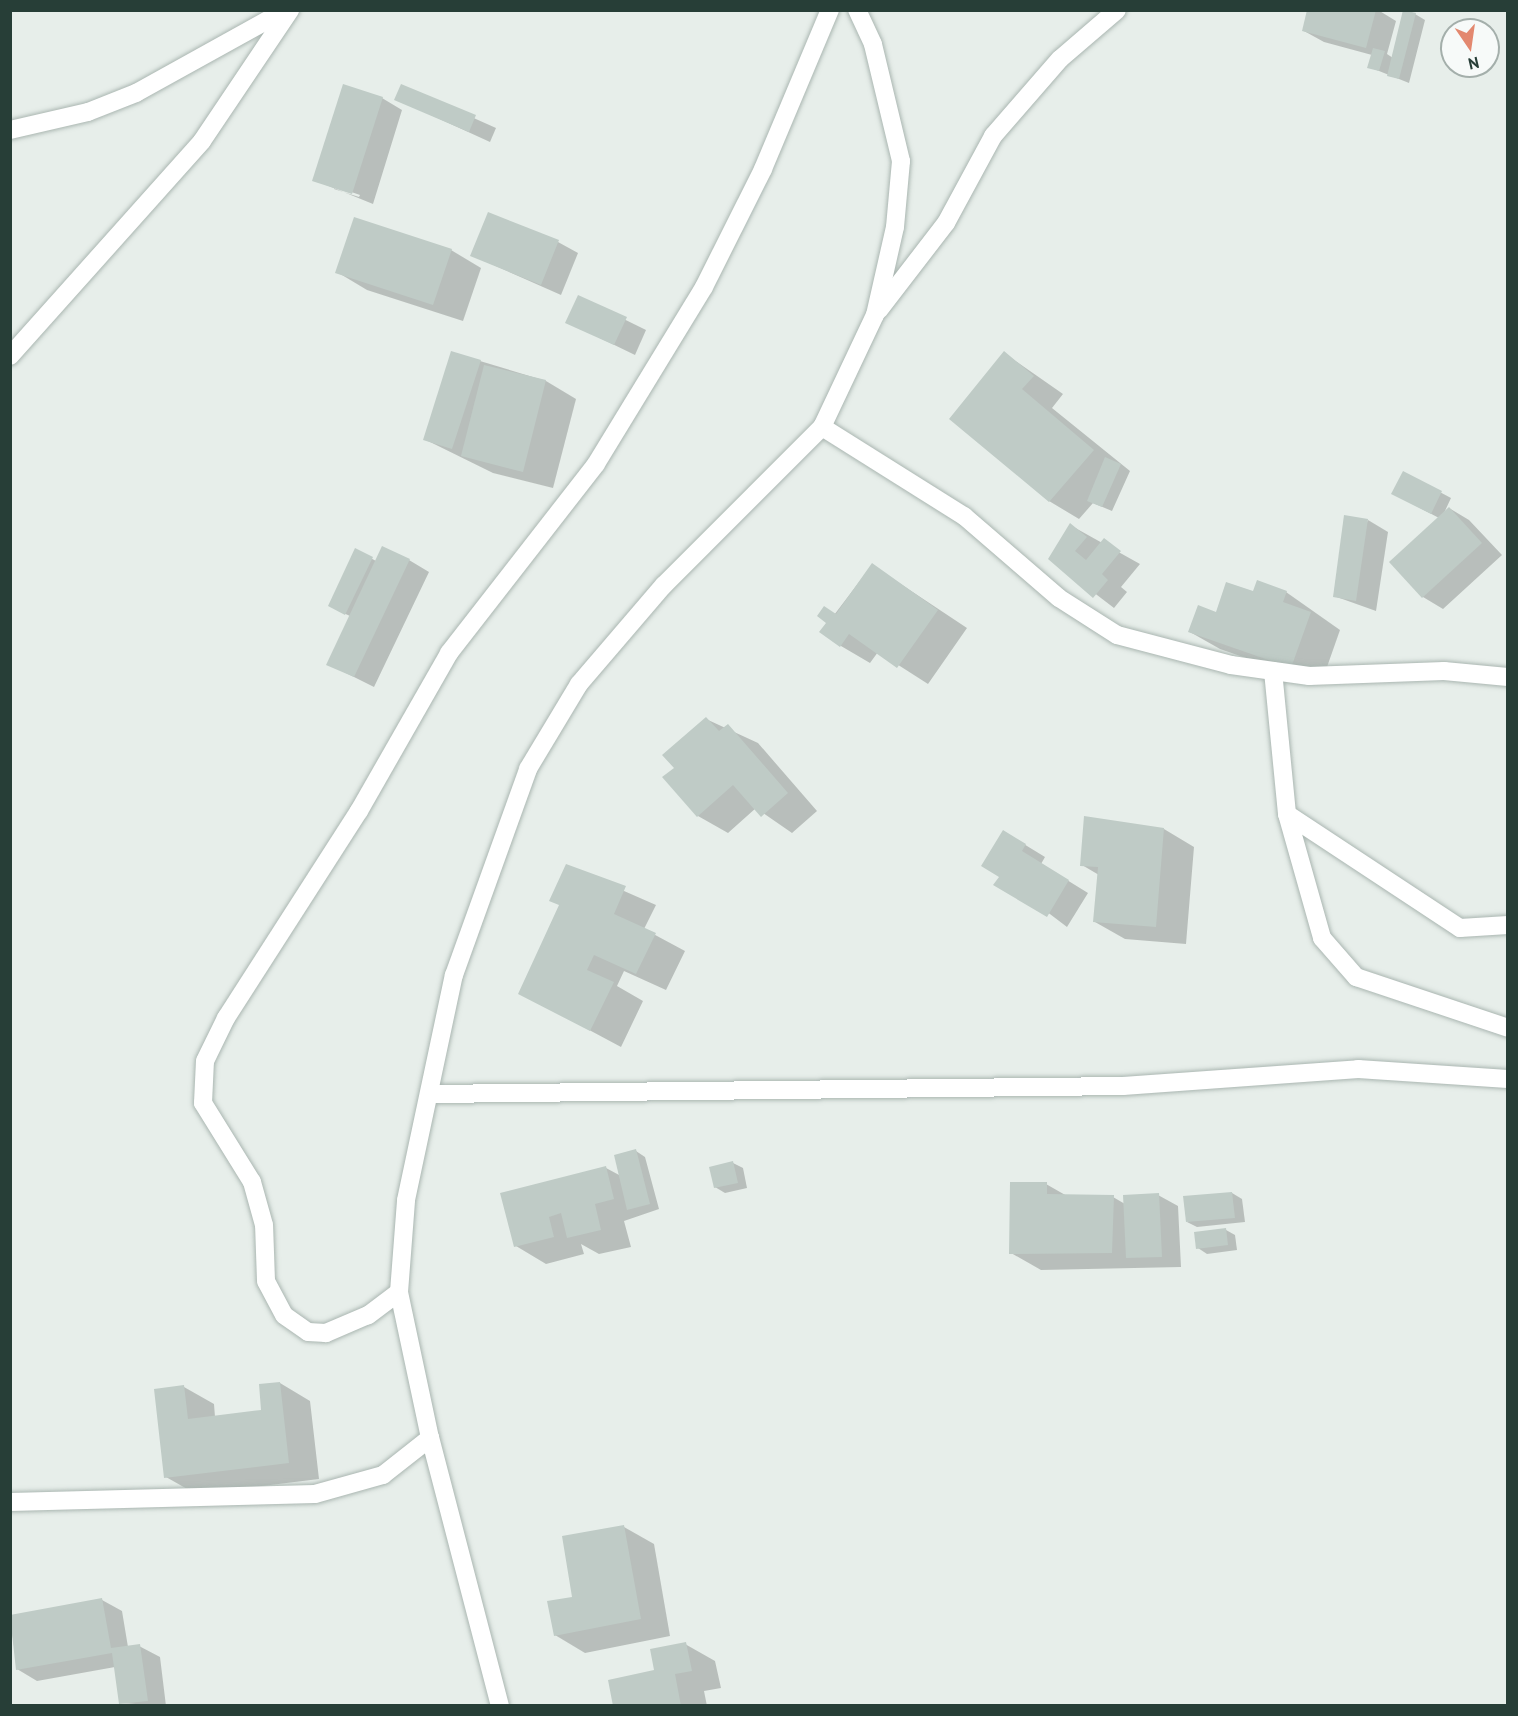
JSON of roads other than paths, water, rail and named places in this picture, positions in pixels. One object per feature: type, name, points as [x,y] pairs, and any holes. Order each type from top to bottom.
[{"type":"street","points":[[10,130],[88,112],[136,93],[288,10]]},
{"type":"street","points":[[10,356],[202,141],[288,10]]},
{"type":"street","points":[[399,1292],[360,1319],[326,1333],[308,1332],[284,1315],[266,1281],[264,1225],[252,1182],[203,1103],[205,1061],[226,1018],[359,811],[449,652],[596,464],[704,287],[763,169],[830,10]]},
{"type":"street","points":[[857,10],[873,44],[901,161],[895,226],[875,315]]},
{"type":"street","points":[[500,1706],[430,1438],[399,1292],[400,1230],[431,1094],[454,975],[528,770],[587,675],[672,577],[822,427],[875,315],[946,223],[993,136],[1060,59],[1117,10]]},
{"type":"street","points":[[822,427],[964,516],[1059,598],[1117,635],[1273,671],[1508,677]]},
{"type":"street","points":[[1273,671],[1287,814],[1322,938],[1340,962],[1356,977],[1388,990],[1508,1028]]},
{"type":"street","points":[[1287,814],[1460,928],[1508,926]]},
{"type":"street","points":[[431,1094],[1123,1086],[1358,1069],[1508,1079]]},
{"type":"street","points":[[10,1502],[315,1494],[383,1475],[430,1438]]}]
